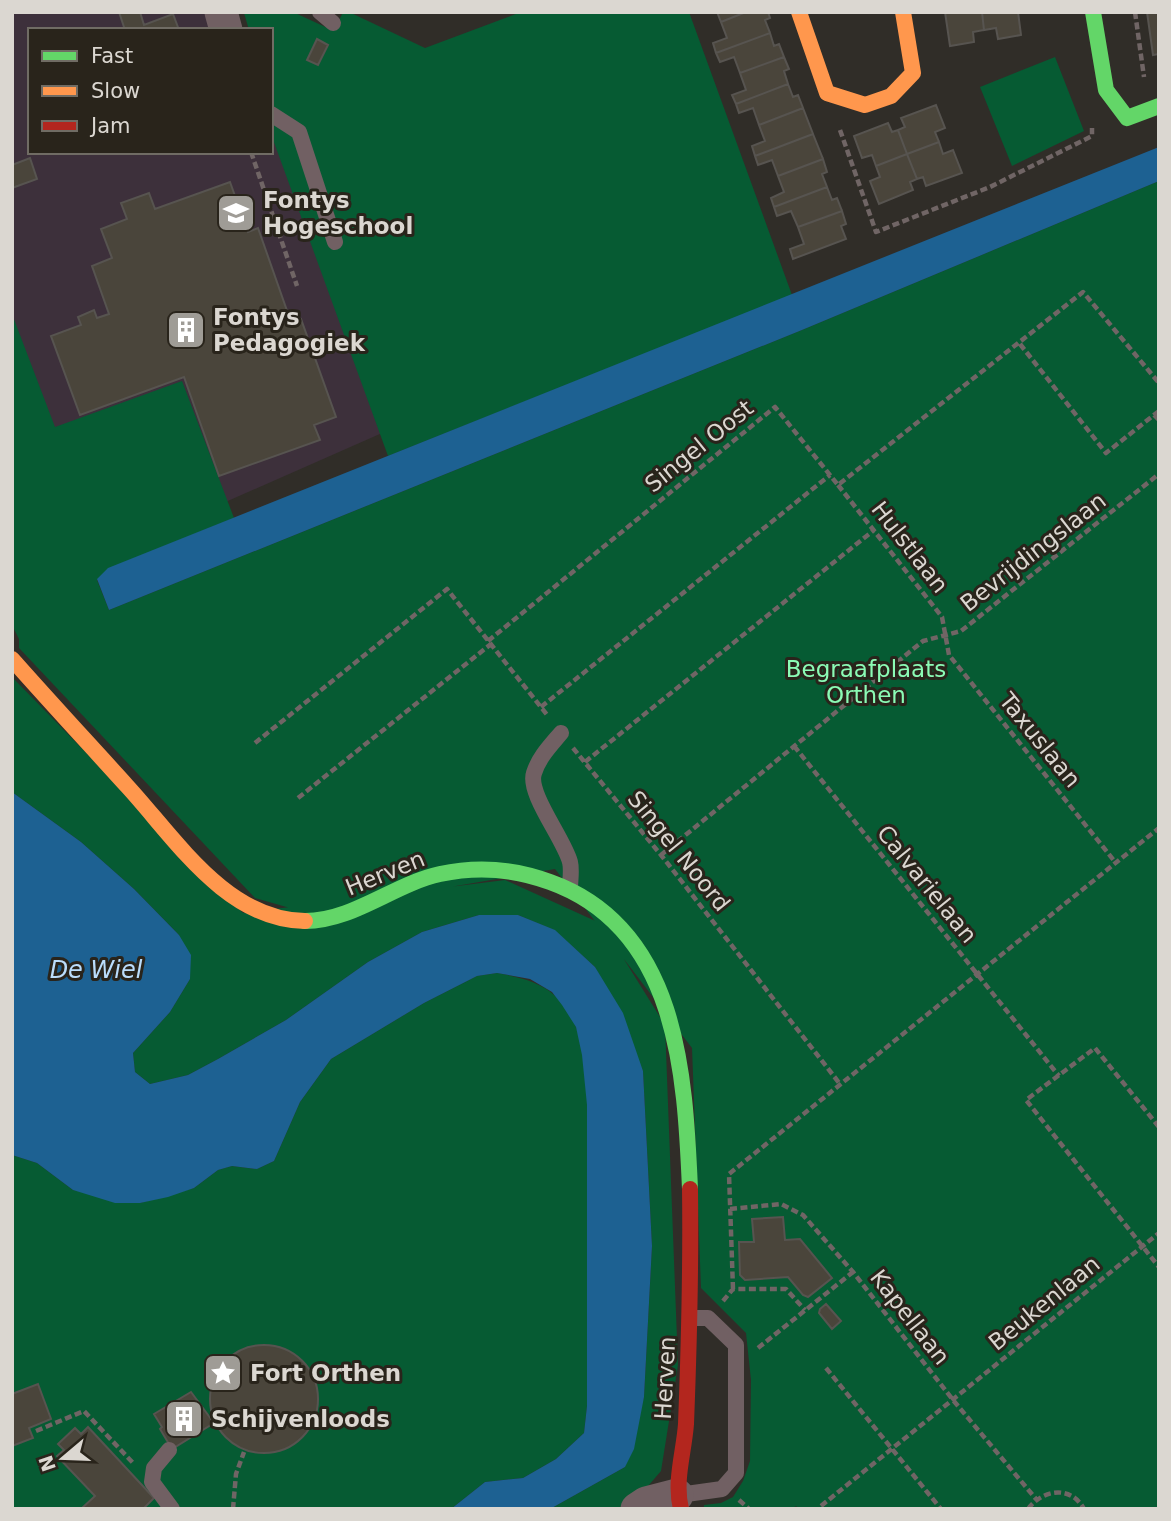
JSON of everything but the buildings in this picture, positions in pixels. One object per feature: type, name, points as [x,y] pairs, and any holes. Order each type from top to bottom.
[{"type":"street","points":[[799,12],[827,93],[865,104],[891,96],[912,73],[903,12]]},
{"type":"street","points":[[1093,12],[1106,90],[1127,118],[1154,108]]},
{"type":"street","name":"Herven","points":[[12,659],[194,859],[229,891],[275,918],[305,922],[345,914],[408,884],[438,875],[472,869],[506,869],[570,889],[606,916],[635,946],[653,974],[672,1024],[682,1083],[690,1173],[690,1318],[679,1502]]},
{"type":"street","points":[[637,1509],[646,1503],[679,1502]]},
{"type":"lane","points":[[320,12],[333,23]]},
{"type":"lane","points":[[273,115],[299,132],[335,242]]},
{"type":"lane","points":[[561,733],[543,754],[532,775],[534,791],[561,839],[570,863],[570,889]]},
{"type":"lane","points":[[679,1502],[722,1489],[736,1473],[736,1345],[708,1318],[690,1318]]},
{"type":"lane","points":[[169,1450],[154,1468],[152,1482],[172,1509]]},
{"type":"path","points":[[1135,12],[1154,108]]},
{"type":"path","points":[[827,93],[876,232],[990,187],[1092,136],[1092,104],[1106,90]]},
{"type":"path","points":[[252,154],[297,286]]},
{"type":"path","points":[[838,485],[1083,292],[1159,383]]},
{"type":"path","points":[[1020,344],[1106,453],[1156,413],[1159,420]]},
{"type":"path","name":"Singel Oost","points":[[489,642],[775,407],[838,485]]},
{"type":"path","name":"Bevrijdingslaan","points":[[661,855],[923,641],[961,631],[1159,474]]},
{"type":"path","points":[[541,708],[830,475]]},
{"type":"path","name":"Hulstlaan","points":[[838,485],[942,617],[945,635]]},
{"type":"path","points":[[585,762],[874,530]]},
{"type":"path","name":"Singel Noord","points":[[255,743],[447,589],[661,855],[840,1084]]},
{"type":"path","name":"Taxuslaan","points":[[945,635],[949,655],[1116,863]]},
{"type":"path","points":[[298,798],[489,642]]},
{"type":"path","name":"Calvarielaan","points":[[794,746],[1059,1076]]},
{"type":"path","points":[[708,1318],[733,1289],[729,1174],[1159,828]]},
{"type":"path","points":[[1159,1127],[1095,1048],[1026,1100],[1159,1267]]},
{"type":"path","name":"Kapellaan","points":[[730,1209],[781,1204],[803,1215],[853,1272],[953,1400],[1036,1499]]},
{"type":"path","name":"Beukenlaan","points":[[821,1506],[1159,1233]]},
{"type":"path","points":[[736,1366],[853,1272]]},
{"type":"path","points":[[733,1289],[786,1289],[805,1310]]},
{"type":"path","points":[[826,1368],[941,1509]]},
{"type":"path","points":[[36,1431],[84,1411],[152,1482]]},
{"type":"path","points":[[233,1509],[236,1474],[244,1452]]},
{"type":"path","points":[[1028,1509],[1036,1499],[1049,1492],[1062,1492],[1073,1496],[1084,1509]]},
{"type":"shaded area","points":[[12,12],[217,12],[221,28],[28,28],[28,154],[273,154],[273,87],[407,422],[196,515],[29,461],[12,423]]},
{"type":"green space","points":[[293,12],[334,31],[343,12],[349,12],[425,48],[521,12],[689,12],[792,295],[388,456],[273,140],[273,28],[248,28],[244,13]]},
{"type":"green space","points":[[1055,57],[1084,131],[1012,166],[980,87]]},
{"type":"green space","name":"Begraafplaats Orthen","points":[[1159,181],[1159,1509],[799,1509],[796,1506],[792,1509],[704,1509],[704,1505],[721,1503],[733,1497],[743,1481],[750,1461],[751,1380],[746,1333],[701,1288],[692,1048],[555,869],[304,912],[255,898],[19,648],[19,639],[12,625],[12,314],[55,427],[182,381],[234,518],[108,569],[97,580],[109,610],[802,330]]},
{"type":"green space","points":[[12,677],[243,913],[505,880],[602,924],[665,1025],[678,1365],[661,1471],[643,1492],[617,1509],[550,1509],[625,1467],[644,1397],[652,1246],[643,1071],[595,967],[554,930],[518,915],[479,915],[422,932],[368,962],[286,1020],[218,1059],[188,1075],[150,1084],[135,1072],[133,1053],[170,1012],[190,979],[179,935],[134,889],[81,842],[12,792]]},
{"type":"green space","points":[[497,973],[534,983],[554,995],[570,1014],[581,1043],[588,1117],[587,1406],[584,1433],[556,1459],[523,1478],[485,1482],[451,1509],[12,1509],[12,1155],[37,1163],[73,1190],[140,1203],[194,1188],[218,1170],[232,1166],[257,1169],[274,1161],[300,1102],[331,1059],[424,1003],[477,976]]},
{"type":"water","points":[[1159,147],[1159,181],[802,330],[109,610],[97,579],[108,568]]},
{"type":"water","name":"De Wiel","points":[[12,792],[81,842],[134,889],[179,935],[191,955],[190,979],[170,1012],[133,1053],[135,1072],[150,1084],[188,1075],[218,1059],[286,1020],[368,962],[422,932],[479,915],[518,915],[555,930],[595,967],[623,1013],[643,1071],[652,1246],[644,1397],[634,1449],[625,1467],[550,1509],[451,1509],[485,1482],[523,1478],[556,1459],[584,1433],[587,1406],[587,1105],[576,1027],[552,992],[530,979],[497,973],[477,976],[424,1003],[331,1059],[300,1102],[274,1161],[257,1169],[232,1166],[218,1170],[194,1188],[140,1203],[115,1203],[73,1190],[37,1163],[12,1155]]},
{"type":"traffic: fast","points":[[1093,12],[1106,90],[1127,118],[1159,106]]},
{"type":"traffic: fast","points":[[305,921],[357,909],[423,879],[468,870],[496,870],[537,878],[593,904],[625,933],[649,969],[666,1009],[677,1053],[684,1099],[690,1189]]},
{"type":"traffic: slow","points":[[799,12],[827,93],[865,105],[891,96],[913,73],[903,12]]},
{"type":"traffic: slow","points":[[12,659],[204,873],[251,907],[277,917],[305,921]]},
{"type":"traffic: jam","points":[[681,1509],[680,1466],[686,1424],[690,1189]]},
{"type":"place","name":"Fontys Hogeschool","points":[[236,213]]},
{"type":"place","name":"Fontys Pedagogiek","points":[[186,330]]},
{"type":"place","name":"Fort Orthen","points":[[223,1373]]},
{"type":"place","name":"Schijvenloods","points":[[184,1419]]}]
